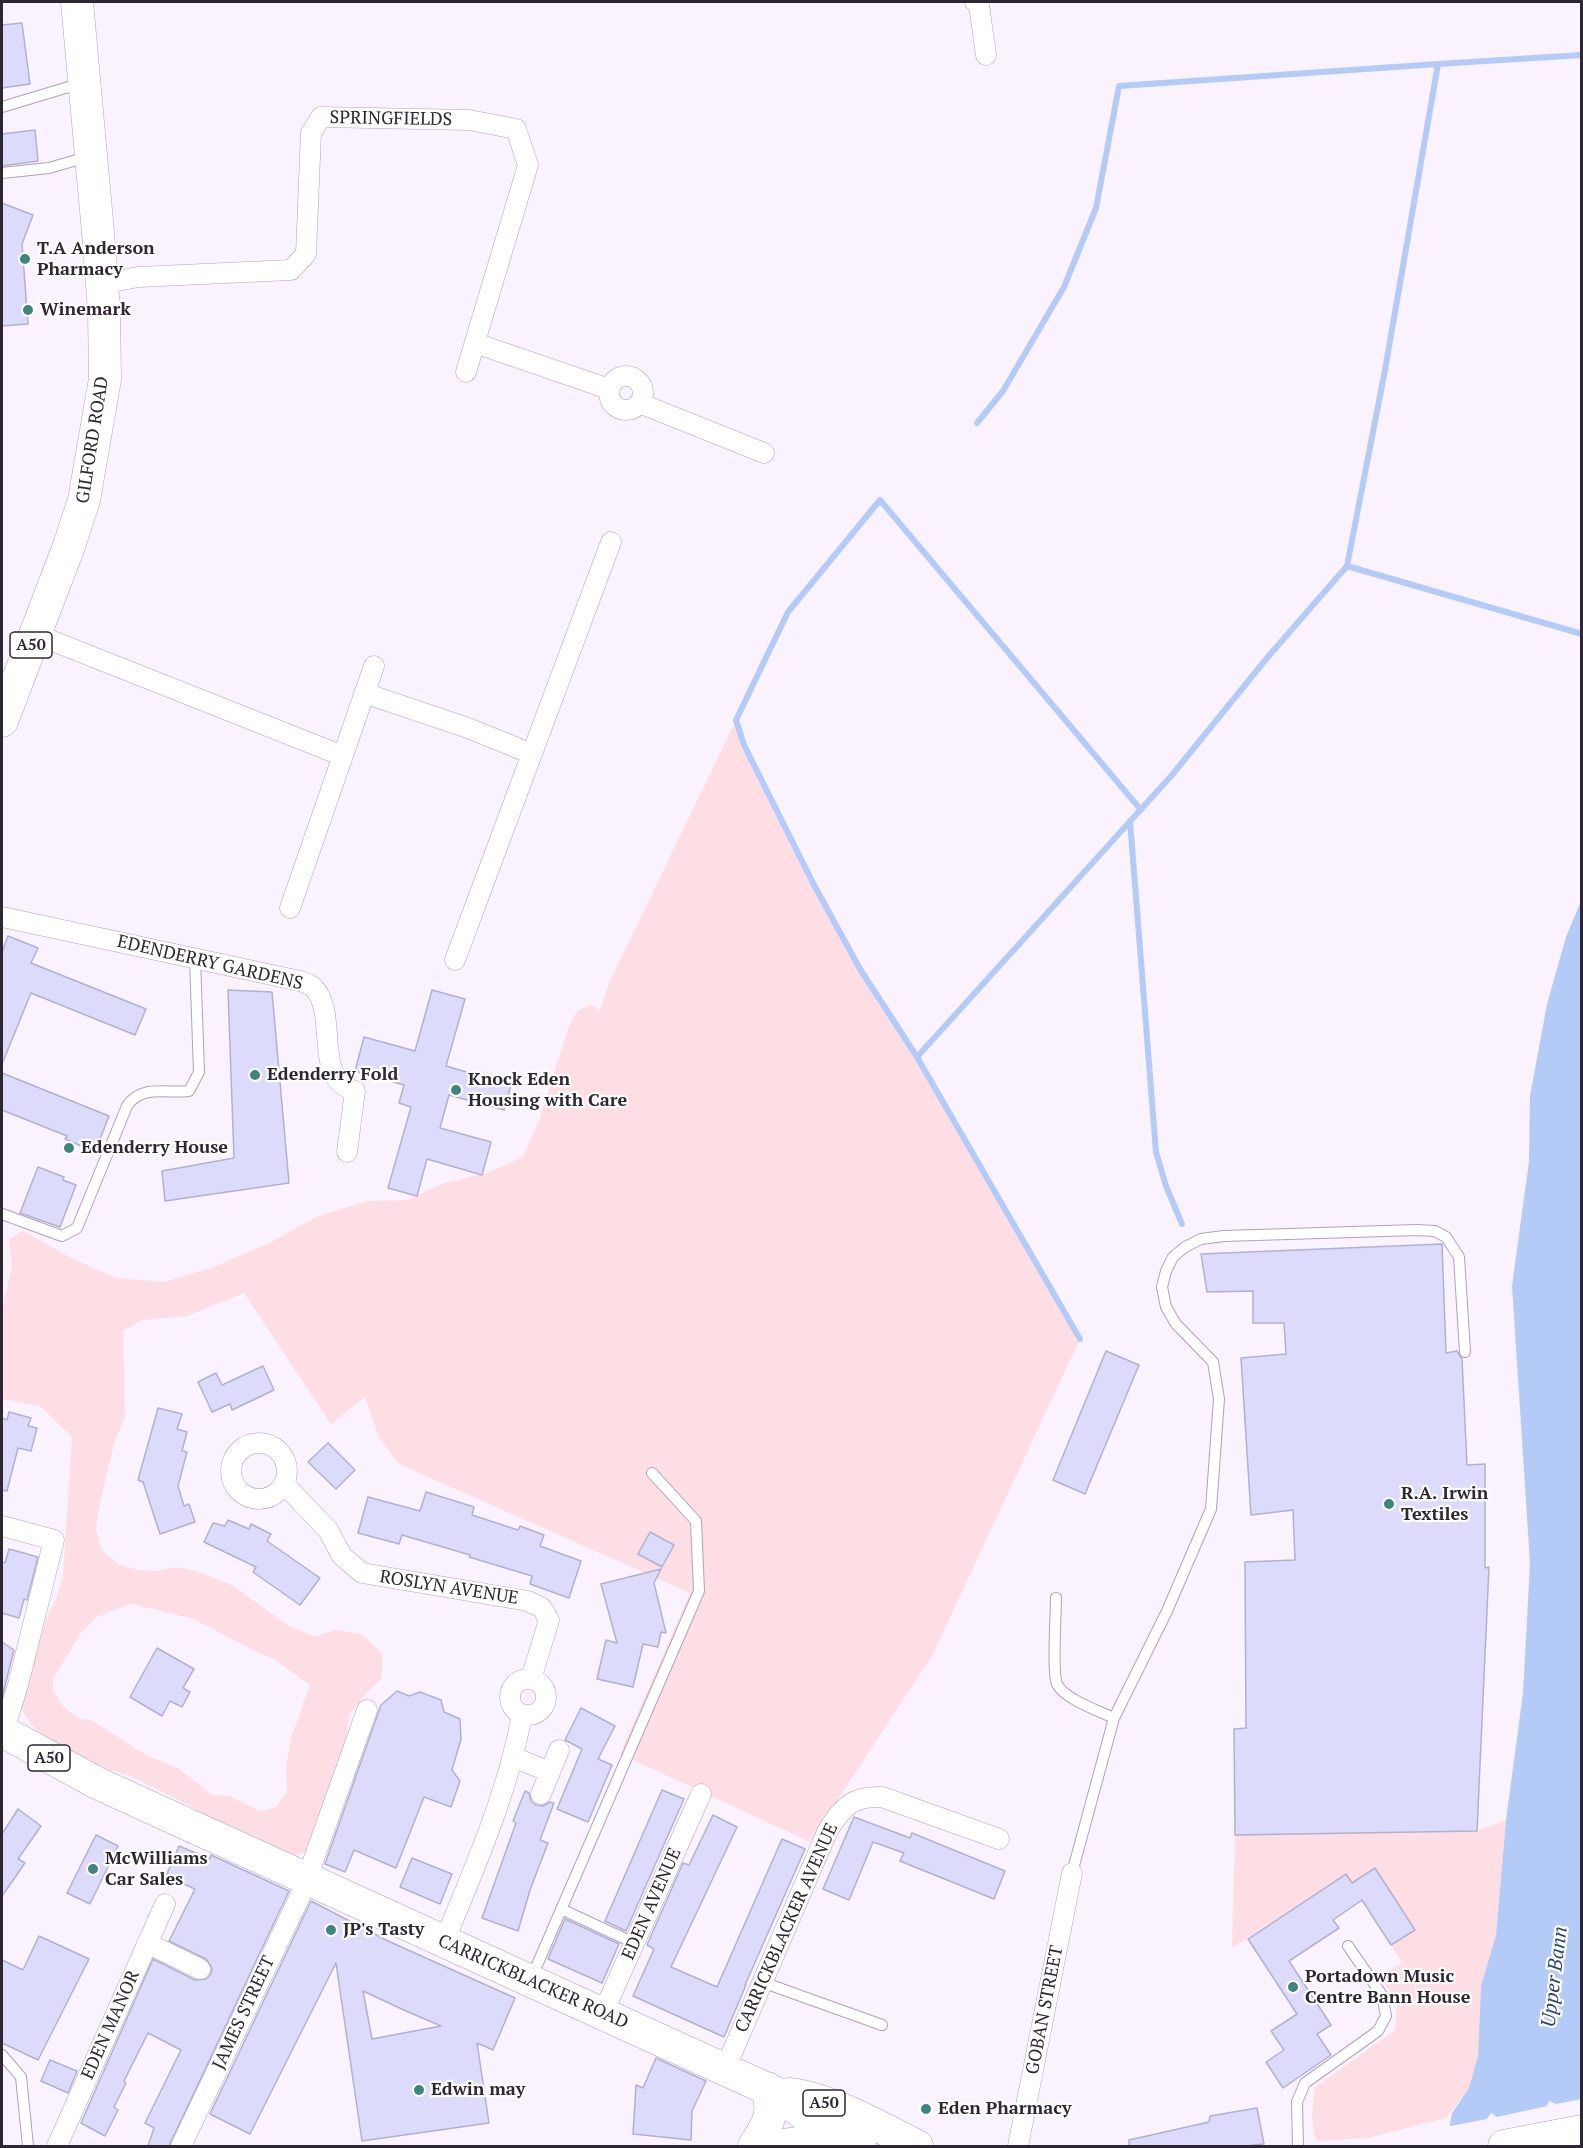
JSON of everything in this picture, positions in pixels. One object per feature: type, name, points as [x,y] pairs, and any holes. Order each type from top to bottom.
[{"type":"main road","name":"GILFORD ROAD","points":[[2,721],[69,546],[87,490],[105,379],[102,284],[77,2]]},
{"type":"main road","name":"CARRICKBLACKER ROAD","points":[[2,1732],[97,1783],[770,2090],[808,2119],[852,2138],[917,2146]]},
{"type":"main road","points":[[754,2146],[767,2124],[772,2106],[770,2090]]},
{"type":"main road","points":[[1504,2146],[1581,2131]]},
{"type":"main road","points":[[776,2146],[852,2138]]},
{"type":"street","points":[[975,2],[979,5],[986,55]]},
{"type":"street","name":"SPRINGFIELDS","points":[[102,284],[138,278],[291,270],[306,254],[311,132],[321,117],[469,120],[516,129],[528,165],[466,372]]},
{"type":"street","points":[[475,342],[609,389],[615,380],[625,375],[630,376],[642,387],[642,398],[639,403],[764,453]]},
{"type":"street","points":[[455,960],[611,542]]},
{"type":"street","points":[[35,634],[343,756]]},
{"type":"street","points":[[290,908],[374,666]]},
{"type":"street","points":[[364,693],[468,728],[532,754]]},
{"type":"street","name":"EDENDERRY GARDENS","points":[[2,917],[300,981],[312,986],[322,1004],[333,1073],[346,1089],[355,1091],[347,1152]]},
{"type":"street","name":"ROSLYN AVENUE","points":[[284,1484],[328,1530],[342,1556],[362,1573],[528,1601],[542,1608],[549,1620],[531,1679]]},
{"type":"street","points":[[2,1526],[54,1540],[12,1707],[2,1732]]},
{"type":"street","points":[[531,1679],[537,1681],[545,1690],[546,1702],[534,1715],[522,1714],[516,1711],[510,1701],[512,1689],[520,1681],[531,1679]]},
{"type":"street","name":"JAMES STREET","points":[[181,2146],[306,1879],[367,1710]]},
{"type":"street","points":[[444,1942],[477,1861],[513,1757],[522,1714]]},
{"type":"street","points":[[540,1794],[559,1750]]},
{"type":"street","points":[[513,1757],[550,1772]]},
{"type":"street","name":"EDEN AVENUE","points":[[603,2013],[701,1794]]},
{"type":"street","name":"CARRICKBLACKER AVENUE","points":[[725,2069],[828,1830],[838,1814],[850,1803],[866,1796],[882,1797],[999,1839]]},
{"type":"street","name":"GOBAN STREET","points":[[1018,2146],[1071,1873]]},
{"type":"street","name":"EDEN MANOR","points":[[57,2146],[165,1904]]},
{"type":"street","points":[[147,1943],[200,1969]]},
{"type":"lane","points":[[2,107],[84,82]]},
{"type":"lane","points":[[2,173],[49,168],[90,156]]},
{"type":"lane","points":[[2,1214],[62,1236],[69,1233],[77,1227],[128,1106],[134,1097],[143,1092],[189,1091],[199,1072],[195,958]]},
{"type":"lane","points":[[1071,1873],[1114,1718],[1167,1611],[1211,1509],[1219,1399],[1213,1362],[1176,1324],[1166,1307],[1162,1287],[1173,1257],[1185,1247],[1201,1239],[1224,1236],[1435,1231],[1446,1237],[1459,1257],[1465,1352]]},
{"type":"lane","points":[[530,1982],[699,1591],[696,1521],[652,1473]]},
{"type":"lane","points":[[1056,1598],[1055,1670],[1057,1684],[1069,1696],[1114,1718]]},
{"type":"lane","points":[[561,1910],[634,1943]]},
{"type":"lane","points":[[1298,2146],[1297,2102],[1305,2083],[1377,2031],[1386,2016],[1382,1995],[1348,1946]]},
{"type":"lane","points":[[762,1982],[882,2025]]},
{"type":"lane","points":[[2,2055],[21,2077],[28,2146]]},
{"type":"shaded area","points":[[736,720],[744,745],[859,969],[917,1057],[1080,1339],[932,1656],[810,1842],[620,1754],[690,1593],[399,1464],[379,1438],[365,1397],[331,1424],[244,1293],[187,1316],[142,1320],[123,1331],[125,1416],[114,1444],[96,1530],[102,1550],[118,1564],[137,1570],[157,1571],[177,1567],[199,1572],[232,1585],[289,1626],[315,1637],[335,1630],[362,1634],[382,1654],[382,1678],[362,1698],[349,1716],[347,1752],[311,1847],[299,1854],[284,1854],[213,1822],[193,1807],[135,1778],[80,1759],[52,1743],[31,1724],[20,1707],[46,1620],[63,1576],[72,1437],[40,1406],[2,1399],[2,1310],[12,1267],[9,1239],[23,1231],[69,1257],[116,1278],[165,1282],[216,1266],[271,1242],[318,1216],[368,1201],[407,1200],[444,1183],[487,1173],[523,1157],[539,1120],[569,1026],[578,1010],[591,1005],[600,1011],[609,983]],"holes":[[[131,1604],[191,1618],[272,1658],[310,1685],[291,1738],[286,1768],[287,1792],[275,1808],[260,1811],[230,1796],[212,1795],[179,1769],[146,1755],[91,1720],[79,1718],[63,1706],[53,1691],[53,1679],[81,1633],[96,1617]]]},
{"type":"shaded area","points":[[1506,1820],[1496,1935],[1481,1986],[1478,2055],[1469,2088],[1446,2118],[1368,2138],[1316,2141],[1312,2119],[1314,2088],[1395,2030],[1397,2002],[1380,1976],[1402,1963],[1391,1945],[1415,1929],[1374,1868],[1352,1883],[1346,1874],[1232,1948],[1235,1835],[1477,1831]]},
{"type":"water","name":"Upper Bann","points":[[1581,901],[1581,2146],[1446,2146],[1452,2113],[1469,2088],[1478,2055],[1481,1986],[1496,1935],[1506,1820],[1523,1693],[1530,1563],[1512,1286],[1529,1161],[1530,1096],[1547,1004],[1566,937]]},
{"type":"pier","points":[[1581,2099],[1581,2146],[1443,2146],[1446,2127],[1487,2119],[1491,2113],[1497,2117],[1547,2106],[1549,2101],[1556,2104]]},
{"type":"building","points":[[22,23],[30,84],[2,88],[2,25]]},
{"type":"building","points":[[35,130],[38,161],[2,166],[2,134]]},
{"type":"building","points":[[2,203],[33,215],[22,244],[28,324],[2,326]]},
{"type":"building","points":[[8,936],[38,948],[31,963],[146,1009],[135,1035],[31,993],[2,1064],[2,952]]},
{"type":"building","name":"Edenderry Fold","points":[[228,990],[272,992],[289,1183],[165,1201],[162,1171],[234,1158]]},
{"type":"building","name":"Knock Eden Housing with Care","points":[[432,990],[465,999],[446,1066],[511,1085],[504,1110],[449,1095],[440,1128],[491,1142],[482,1175],[427,1159],[417,1196],[388,1188],[411,1107],[399,1103],[404,1085],[355,1071],[364,1037],[415,1051]]},
{"type":"building","name":"Edenderry House","points":[[2,1073],[109,1116],[95,1152],[65,1139],[67,1136],[2,1110]]},
{"type":"building","points":[[38,1167],[64,1177],[63,1180],[76,1185],[60,1227],[20,1213]]},
{"type":"building","name":"R.A. Irwin Textiles","points":[[1442,1244],[1446,1353],[1457,1351],[1462,1359],[1467,1465],[1485,1464],[1485,1568],[1489,1567],[1477,1831],[1235,1835],[1234,1729],[1246,1728],[1245,1562],[1295,1560],[1293,1510],[1251,1515],[1241,1358],[1286,1354],[1284,1323],[1253,1323],[1253,1291],[1207,1292],[1201,1254]]},
{"type":"building","points":[[1106,1351],[1139,1365],[1085,1494],[1053,1480]]},
{"type":"building","points":[[263,1366],[274,1390],[232,1410],[230,1404],[212,1412],[198,1382],[216,1373],[222,1385]]},
{"type":"building","points":[[158,1408],[182,1414],[177,1429],[187,1432],[182,1451],[187,1452],[178,1486],[184,1506],[189,1504],[195,1522],[160,1534],[143,1482],[138,1480]]},
{"type":"building","points":[[9,1412],[31,1418],[28,1426],[37,1428],[31,1451],[18,1448],[7,1491],[2,1490],[2,1418],[7,1420]]},
{"type":"building","points":[[328,1443],[355,1470],[336,1489],[308,1462]]},
{"type":"building","points":[[426,1492],[474,1507],[472,1515],[518,1530],[520,1526],[544,1535],[540,1546],[581,1561],[569,1598],[530,1584],[532,1576],[469,1557],[470,1555],[402,1535],[399,1544],[358,1533],[368,1497],[420,1511]]},
{"type":"building","points":[[228,1520],[249,1529],[251,1524],[271,1534],[267,1541],[320,1578],[300,1605],[253,1572],[256,1567],[204,1542],[213,1523],[225,1526]]},
{"type":"building","points":[[650,1532],[674,1545],[662,1567],[638,1554]]},
{"type":"building","points":[[9,1549],[38,1557],[27,1600],[24,1599],[19,1618],[2,1613],[2,1562],[5,1563]]},
{"type":"building","points":[[661,1569],[654,1583],[666,1633],[661,1632],[658,1647],[643,1644],[633,1687],[597,1679],[606,1640],[617,1643],[601,1584]]},
{"type":"building","points":[[2,1642],[14,1650],[2,1698]]},
{"type":"building","points":[[157,1648],[194,1669],[183,1688],[190,1692],[182,1707],[170,1701],[162,1716],[130,1697]]},
{"type":"building","points":[[397,1691],[409,1696],[420,1692],[441,1700],[444,1712],[460,1719],[461,1739],[452,1770],[460,1781],[451,1807],[424,1797],[396,1868],[354,1850],[345,1872],[325,1864],[381,1705]]},
{"type":"building","points":[[581,1708],[615,1726],[598,1759],[612,1765],[588,1822],[557,1809],[582,1749],[565,1740]]},
{"type":"building","points":[[662,1790],[684,1799],[626,1931],[605,1921]]},
{"type":"building","points":[[525,1791],[529,1793],[531,1801],[536,1805],[554,1803],[540,1840],[548,1843],[530,1890],[518,1931],[482,1918]]},
{"type":"building","points":[[18,1809],[41,1826],[18,1859],[25,1863],[2,1896],[2,1834]]},
{"type":"building","points":[[713,1815],[737,1827],[671,1967],[717,1987],[782,1839],[805,1849],[724,2037],[633,1996],[654,1949],[647,1945],[683,1863],[689,1865]]},
{"type":"building","points":[[854,1817],[910,1838],[912,1833],[1005,1871],[994,1899],[900,1861],[904,1853],[873,1842],[849,1900],[823,1889]]},
{"type":"building","name":"McWilliams Car Sales","points":[[96,1835],[118,1846],[90,1904],[67,1893]]},
{"type":"building","points":[[179,1846],[210,1859],[211,1855],[289,1891],[169,2146],[148,2146],[154,2128],[145,2123],[181,2050],[148,2033],[124,2081],[126,2083],[114,2107],[118,2110],[105,2136],[81,2123],[153,1959],[195,1980],[206,1979],[211,1974],[212,1968],[206,1959],[169,1941],[195,1889],[166,1876]]},
{"type":"building","points":[[412,1858],[452,1874],[440,1904],[400,1887]]},
{"type":"building","name":"Portadown Music Centre Bann House","points":[[1375,1868],[1415,1930],[1391,1945],[1362,1900],[1333,1920],[1339,1928],[1289,1961],[1331,2025],[1317,2034],[1331,2055],[1283,2088],[1266,2062],[1284,2050],[1271,2031],[1297,2014],[1248,1939],[1346,1874],[1352,1883]]},
{"type":"building","points":[[311,1901],[388,1941],[515,1998],[493,2050],[477,2043],[489,2123],[362,2141],[336,1963],[250,2134],[210,2114]],"holes":[[[363,1991],[441,2026],[372,2039]]]},
{"type":"building","points":[[565,1919],[619,1944],[602,1983],[548,1959]]},
{"type":"building","points":[[39,1936],[89,1959],[38,2060],[2,2043],[2,1960],[23,1970]]},
{"type":"building","points":[[656,2058],[706,2081],[692,2111],[691,2140],[633,2134],[636,2085],[643,2088]]},
{"type":"building","points":[[50,2060],[77,2071],[68,2093],[41,2081]]},
{"type":"building","points":[[1257,2108],[1264,2144],[1129,2146],[1129,2140],[1209,2122],[1210,2116]]},
{"type":"waterway","points":[[1347,566],[1385,370],[1438,64],[1582,55]]},
{"type":"waterway","points":[[977,423],[1003,391],[1064,287],[1096,208],[1119,86],[1438,64]]},
{"type":"waterway","points":[[1080,1339],[917,1057],[860,969],[813,883],[744,745],[736,720],[788,612],[880,500],[1141,810]]},
{"type":"waterway","points":[[917,1057],[1172,775],[1267,658],[1347,566],[1582,634]]},
{"type":"waterway","points":[[1130,821],[1156,1152],[1166,1186],[1182,1224]]},
{"type":"place","name":"T.A Anderson Pharmacy","points":[[25,259]]},
{"type":"place","name":"Winemark","points":[[28,310]]},
{"type":"place","name":"Edenderry Fold","points":[[255,1075]]},
{"type":"place","name":"Knock Eden Housing with Care","points":[[456,1090]]},
{"type":"place","name":"Edenderry House","points":[[69,1148]]},
{"type":"place","name":"R.A. Irwin Textiles","points":[[1389,1504]]},
{"type":"place","name":"McWilliams Car Sales","points":[[93,1869]]},
{"type":"place","name":"JP's Tasty","points":[[331,1930]]},
{"type":"place","name":"Portadown Music Centre Bann House","points":[[1293,1987]]},
{"type":"place","name":"Edwin may","points":[[419,2090]]},
{"type":"place","name":"Eden Pharmacy","points":[[926,2109]]}]
